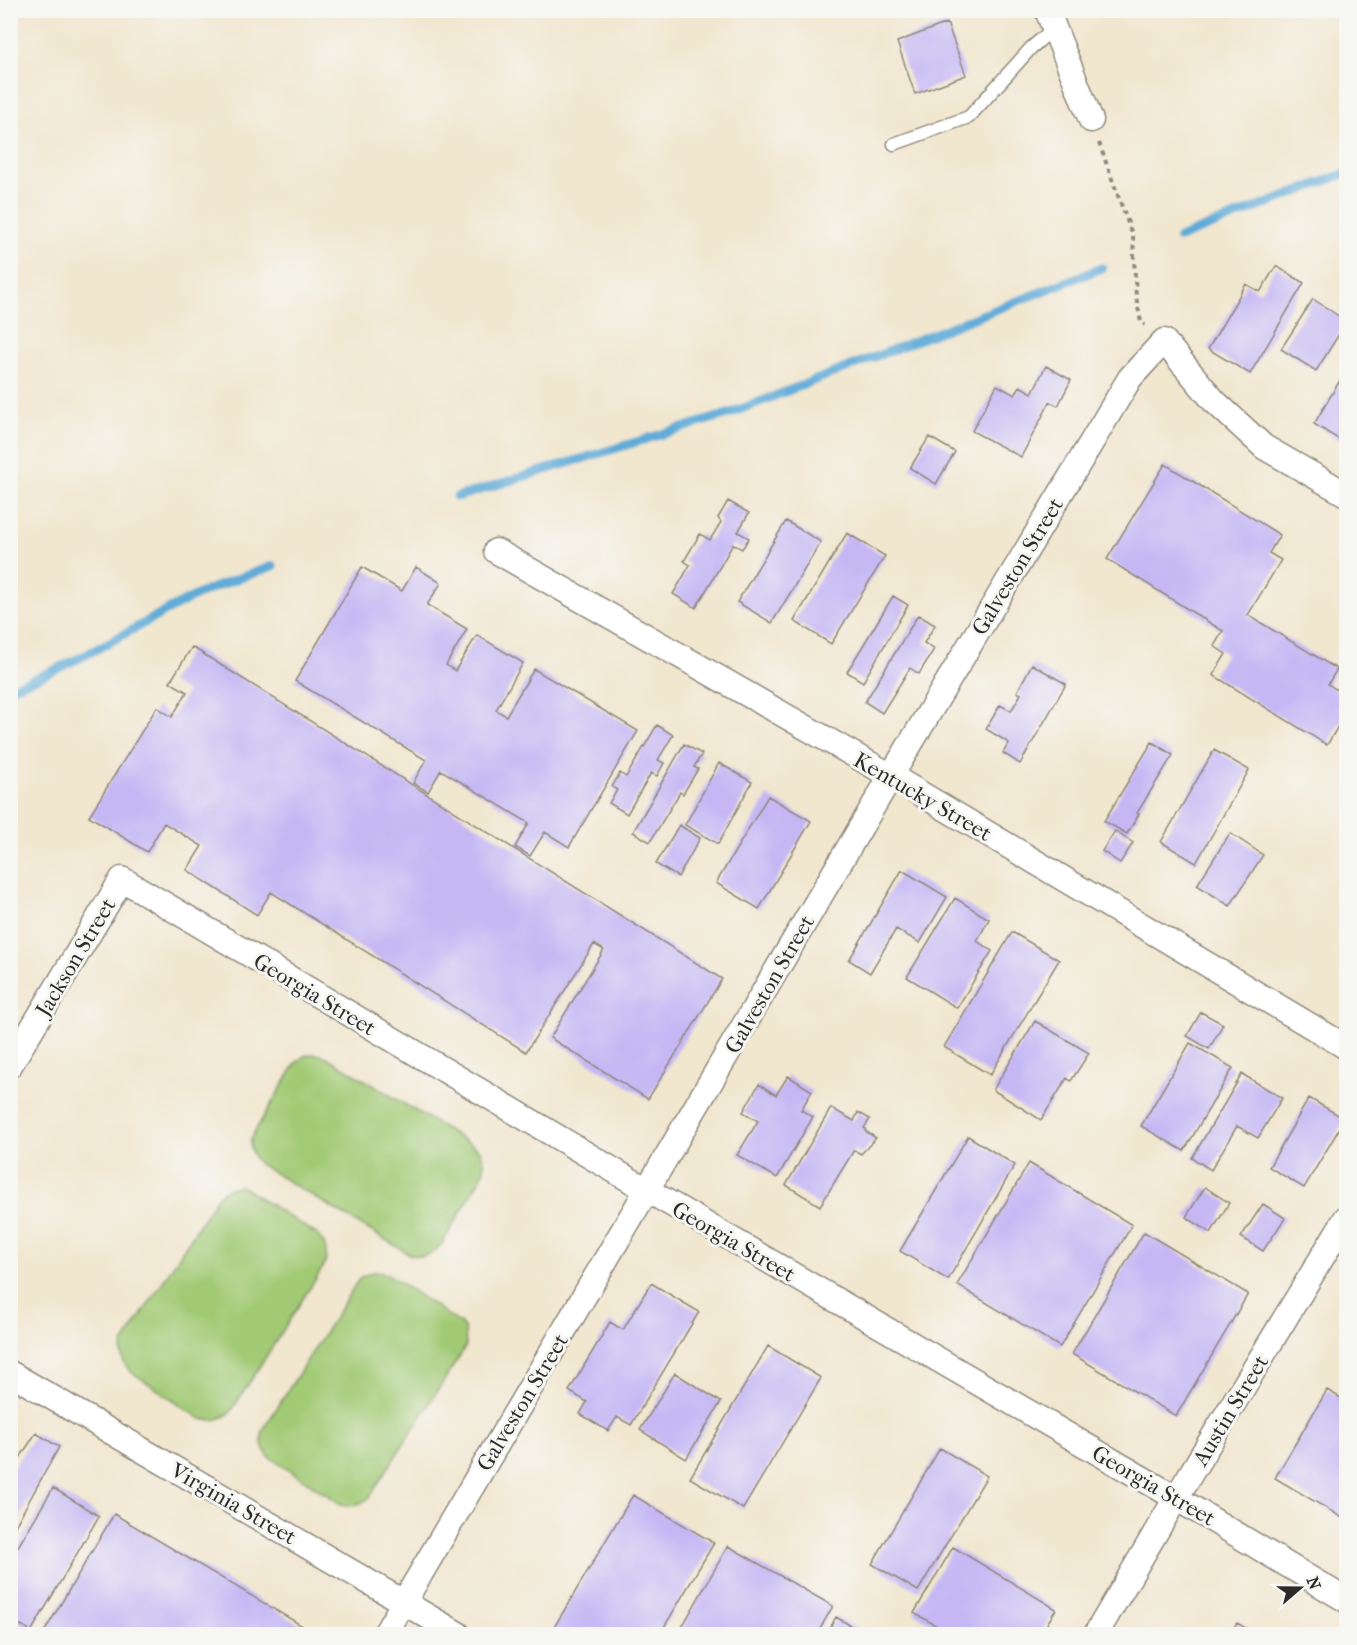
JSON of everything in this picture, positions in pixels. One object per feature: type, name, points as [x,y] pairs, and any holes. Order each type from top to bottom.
[{"type":"street","points":[[1050,19],[1090,120]]},
{"type":"street","points":[[1164,341],[1214,401],[1264,447],[1347,494]]},
{"type":"street","name":"Galveston Street","points":[[385,1635],[891,777],[1130,378],[1164,341]]},
{"type":"street","name":"Kentucky Street","points":[[496,551],[891,777],[1347,1047]]},
{"type":"street","name":"Georgia Street","points":[[122,879],[1347,1600]]},
{"type":"street","name":"Jackson Street","points":[[10,1065],[122,879]]},
{"type":"street","name":"Austin Street","points":[[1096,1635],[1176,1498],[1347,1218]]},
{"type":"street","name":"Virginia Street","points":[[10,1373],[458,1635]]},
{"type":"lane","points":[[894,144],[969,117],[1031,48],[1050,19]]},
{"type":"path","points":[[1090,120],[1133,237],[1136,297],[1142,322],[1164,341]]},
{"type":"green space","points":[[314,1054],[325,1056],[479,1149],[484,1162],[482,1176],[442,1244],[435,1251],[423,1256],[409,1254],[259,1164],[254,1158],[251,1151],[252,1136],[296,1063],[304,1056]]},
{"type":"green space","points":[[241,1186],[315,1233],[324,1244],[326,1256],[324,1266],[230,1413],[216,1419],[205,1420],[130,1371],[125,1364],[122,1350],[124,1342],[217,1197],[228,1189]]},
{"type":"green space","points":[[373,1272],[389,1275],[461,1324],[465,1330],[466,1346],[369,1498],[359,1504],[349,1506],[341,1504],[269,1457],[263,1447],[262,1436],[264,1428],[357,1282],[361,1277]]},
{"type":"building","points":[[947,23],[966,75],[915,94],[897,42]]},
{"type":"building","points":[[1276,266],[1304,283],[1250,374],[1208,349],[1246,284],[1260,292]]},
{"type":"building","points":[[1313,299],[1346,321],[1316,371],[1281,349]]},
{"type":"building","points":[[1046,366],[1071,380],[1058,406],[1050,402],[1021,457],[972,431],[997,385],[1015,395],[1020,386],[1032,393]]},
{"type":"building","points":[[1346,370],[1346,444],[1314,424]]},
{"type":"building","points":[[929,437],[955,452],[936,484],[910,468]]},
{"type":"building","points":[[1165,464],[1280,535],[1269,553],[1281,560],[1248,615],[1337,669],[1328,684],[1346,696],[1346,713],[1327,745],[1213,675],[1226,654],[1214,646],[1223,631],[1107,559]]},
{"type":"building","points":[[728,501],[749,513],[738,532],[749,538],[742,549],[733,544],[696,608],[673,594],[690,565],[684,561],[700,534],[710,540],[721,522],[718,518]]},
{"type":"building","points":[[786,521],[821,542],[772,623],[737,602]]},
{"type":"building","points":[[847,533],[885,556],[831,644],[794,621]]},
{"type":"building","points":[[362,567],[402,591],[416,567],[441,583],[427,605],[467,629],[446,665],[455,671],[477,635],[523,663],[496,710],[506,716],[534,669],[638,731],[569,847],[545,832],[530,856],[515,847],[529,823],[441,770],[428,792],[413,783],[426,760],[295,681]]},
{"type":"building","points":[[893,596],[908,605],[863,682],[847,672]]},
{"type":"building","points":[[918,615],[935,625],[924,643],[934,649],[919,674],[910,668],[882,713],[865,702]]},
{"type":"building","points":[[192,647],[722,979],[648,1099],[550,1038],[604,950],[594,944],[526,1052],[271,892],[257,915],[187,870],[202,846],[164,823],[147,852],[89,816],[157,707],[172,717],[187,692],[170,682]]},
{"type":"building","points":[[1032,664],[1066,684],[1020,764],[1003,753],[1009,743],[986,729],[1000,705],[1011,711],[1021,694],[1017,692]]},
{"type":"building","points":[[657,725],[673,735],[658,760],[664,763],[657,776],[651,773],[627,814],[609,803],[617,790],[612,787],[620,773],[626,777]]},
{"type":"building","points":[[1152,742],[1173,755],[1137,813],[1139,814],[1127,834],[1104,821]]},
{"type":"building","points":[[684,744],[702,754],[694,767],[698,769],[683,794],[680,792],[650,842],[633,832]]},
{"type":"building","points":[[1214,750],[1249,770],[1196,863],[1161,842]]},
{"type":"building","points":[[719,763],[752,782],[718,844],[685,825]]},
{"type":"building","points":[[768,796],[811,821],[759,909],[716,883]]},
{"type":"building","points":[[679,825],[700,838],[678,877],[656,864]]},
{"type":"building","points":[[1115,831],[1133,843],[1120,863],[1102,851]]},
{"type":"building","points":[[1230,833],[1263,855],[1230,906],[1197,885]]},
{"type":"building","points":[[902,870],[947,897],[920,943],[896,929],[870,973],[849,960]]},
{"type":"building","points":[[955,898],[989,919],[977,941],[992,951],[957,1008],[907,977]]},
{"type":"building","points":[[1012,932],[1059,960],[990,1075],[944,1047]]},
{"type":"building","points":[[1201,1012],[1223,1024],[1209,1049],[1187,1036]]},
{"type":"building","points":[[1035,1021],[1089,1053],[1071,1081],[1067,1078],[1041,1120],[993,1090]]},
{"type":"building","points":[[1190,1043],[1233,1068],[1184,1151],[1141,1126]]},
{"type":"building","points":[[1242,1074],[1282,1098],[1258,1138],[1237,1126],[1211,1170],[1192,1158]]},
{"type":"building","points":[[788,1076],[812,1091],[801,1110],[813,1117],[777,1178],[737,1155],[758,1121],[743,1112],[759,1084],[776,1095]]},
{"type":"building","points":[[1309,1098],[1345,1119],[1304,1188],[1269,1167]]},
{"type":"building","points":[[831,1108],[854,1121],[858,1112],[870,1119],[864,1128],[876,1138],[861,1154],[854,1150],[820,1206],[786,1185]]},
{"type":"building","points":[[968,1136],[1015,1165],[948,1280],[900,1251]]},
{"type":"building","points":[[1029,1163],[1132,1225],[1060,1347],[957,1285]]},
{"type":"building","points":[[1205,1187],[1229,1203],[1211,1233],[1186,1217]]},
{"type":"building","points":[[1263,1204],[1285,1218],[1263,1251],[1241,1237]]},
{"type":"building","points":[[1144,1232],[1248,1294],[1176,1416],[1072,1354]]},
{"type":"building","points":[[651,1283],[699,1312],[631,1425],[617,1417],[608,1431],[580,1414],[587,1402],[569,1391],[610,1322],[623,1330]]},
{"type":"building","points":[[768,1346],[821,1378],[743,1509],[690,1478]]},
{"type":"building","points":[[675,1373],[721,1402],[686,1459],[640,1430]]},
{"type":"building","points":[[1327,1390],[1346,1401],[1346,1520],[1275,1478]]},
{"type":"building","points":[[36,1433],[59,1447],[10,1535],[10,1473]]},
{"type":"building","points":[[940,1448],[987,1476],[918,1591],[872,1564]]},
{"type":"building","points":[[53,1488],[99,1516],[31,1632],[10,1619],[10,1560]]},
{"type":"building","points":[[633,1495],[714,1543],[660,1634],[605,1634],[600,1631],[598,1634],[550,1634]]},
{"type":"building","points":[[114,1514],[316,1634],[43,1634]]},
{"type":"building","points":[[728,1546],[833,1606],[817,1634],[678,1634]]},
{"type":"building","points":[[953,1547],[1056,1609],[1041,1634],[951,1634],[914,1613]]},
{"type":"building","points":[[836,1617],[865,1634],[826,1634]]},
{"type":"building","points":[[1237,1623],[1256,1634],[1230,1634]]},
{"type":"waterway","points":[[1179,238],[1346,173]]},
{"type":"waterway","points":[[457,497],[731,413],[1102,268]]},
{"type":"waterway","points":[[10,688],[59,668],[199,594],[273,566]]}]
